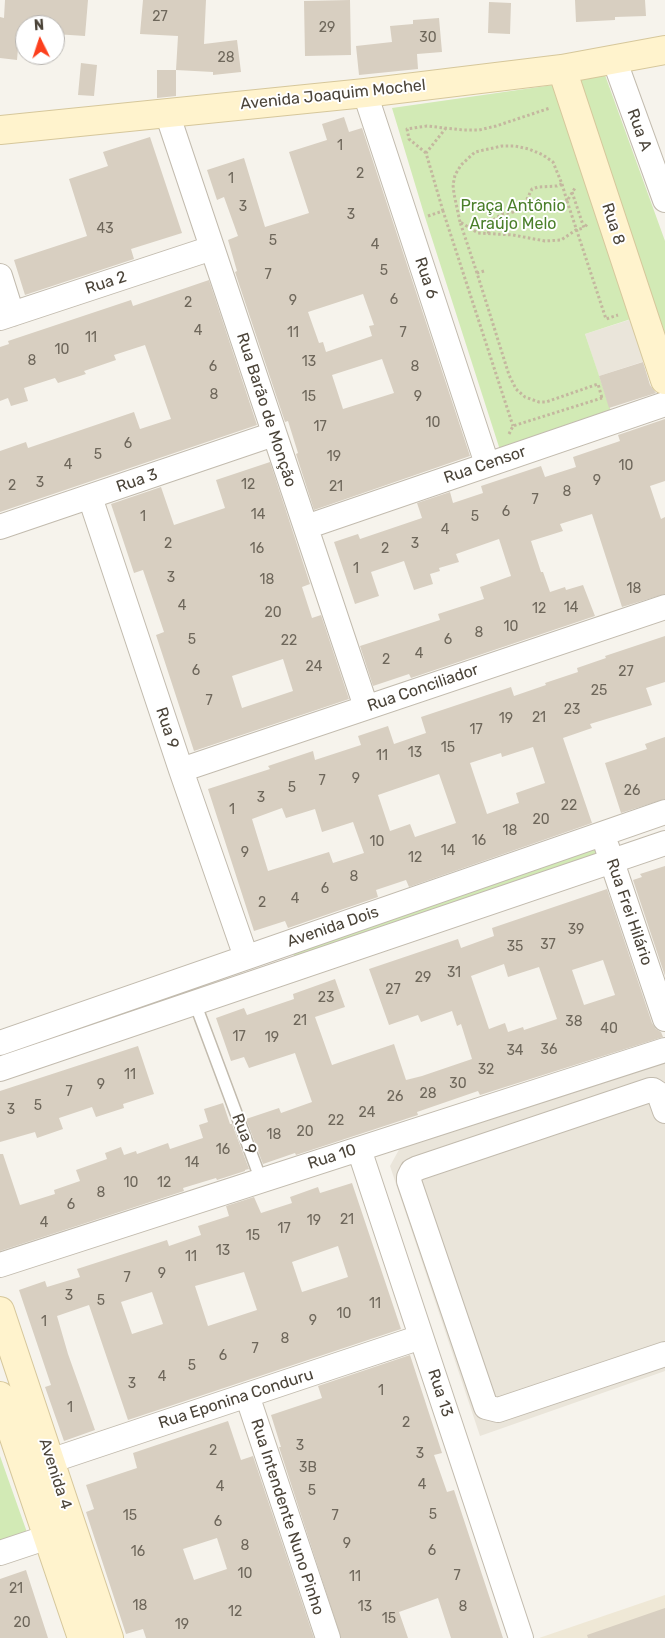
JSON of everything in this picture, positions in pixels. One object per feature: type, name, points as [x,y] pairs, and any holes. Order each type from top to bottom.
[{"type":"main road","name":"Avenida Joaquim Mochel","points":[[0,130],[365,93],[562,68],[665,50]]},
{"type":"main road","name":"Rua 8","points":[[562,68],[665,380]]},
{"type":"main road","name":"Avenida 4","points":[[0,1310],[8,1362],[50,1461],[79,1588],[82,1638]]},
{"type":"main road","name":"Avenida 4","points":[[0,1396],[6,1433],[48,1537],[109,1638]]},
{"type":"street","name":"Rua A","points":[[614,59],[665,200]]},
{"type":"street","name":"Rua 6","points":[[365,93],[487,464]]},
{"type":"street","name":"Rua Barão de Monção","points":[[167,113],[366,708]]},
{"type":"street","name":"Rua 2","points":[[6,316],[212,248]]},
{"type":"street","points":[[0,276],[6,316]]},
{"type":"street","name":"Rua Censor","points":[[306,527],[665,404]]},
{"type":"street","name":"Rua 3","points":[[0,527],[274,434]]},
{"type":"street","name":"Rua 9","points":[[90,497],[246,957]]},
{"type":"street","name":"Rua Conciliador","points":[[181,770],[665,607]]},
{"type":"street","name":"Avenida Dois","points":[[0,1043],[665,812]]},
{"type":"street","name":"Rua Frei Hilário","points":[[602,834],[665,1019]]},
{"type":"street","name":"Avenida Dois","points":[[0,1069],[665,843]]},
{"type":"street","name":"Rua 10","points":[[0,1265],[665,1050]]},
{"type":"street","points":[[665,1111],[659,1094],[654,1090],[650,1090],[418,1168],[412,1171],[409,1176],[415,1199],[486,1407],[498,1410],[665,1354]]},
{"type":"street","name":"Rua 13","points":[[359,1149],[521,1638]]},
{"type":"street","name":"Rua Eponina Conduru","points":[[50,1461],[421,1337]]},
{"type":"street","name":"Rua Intendente Nuno Pinho","points":[[247,1395],[328,1638]]},
{"type":"street","points":[[0,1553],[48,1537]]},
{"type":"lane","name":"Rua 9","points":[[195,1003],[261,1180]]},
{"type":"path","points":[[513,426],[426,153],[409,139],[408,129],[427,126],[479,130],[558,105]]},
{"type":"path","points":[[426,153],[446,128]]},
{"type":"path","points":[[578,186],[567,201],[554,162],[529,149],[502,146],[475,152],[461,165],[454,180],[454,194],[460,222],[509,375],[516,389],[532,400],[546,402],[598,384],[602,398]]},
{"type":"path","points":[[488,234],[493,220],[502,214],[513,212],[524,204],[532,189],[562,184]]},
{"type":"path","points":[[425,217],[443,211]]},
{"type":"path","points":[[460,222],[478,233],[513,235],[545,241],[561,240],[576,230],[584,228]]},
{"type":"path","points":[[477,273],[484,271]]},
{"type":"shaded area","points":[[632,319],[645,361],[599,376],[585,334]]},
{"type":"shaded area","points":[[665,1061],[665,1371],[480,1436],[390,1166],[401,1146]]},
{"type":"shaded area","points":[[665,1595],[665,1638],[539,1638]]},
{"type":"green space","points":[[605,75],[665,241],[665,334],[579,80]]},
{"type":"green space","name":"Praça Antônio Araújo Melo","points":[[560,84],[637,317],[585,334],[612,414],[500,450],[392,108]]},
{"type":"green space","points":[[605,842],[611,857],[295,959],[291,947]]},
{"type":"green space","points":[[0,1456],[29,1538],[0,1547]]},
{"type":"building","points":[[5,0],[88,0],[85,36],[65,35],[65,15],[15,15],[15,60],[0,58],[0,17],[4,18]]},
{"type":"building","points":[[143,0],[206,0],[204,44],[237,40],[241,72],[213,75],[213,72],[176,70],[178,36],[140,34]]},
{"type":"building","points":[[350,0],[351,55],[305,56],[304,1]]},
{"type":"building","points":[[575,0],[645,0],[646,16],[615,17],[615,20],[576,22]]},
{"type":"building","points":[[489,2],[511,3],[510,34],[488,33]]},
{"type":"building","points":[[439,18],[442,52],[417,54],[418,69],[359,75],[356,46],[392,42],[390,26],[413,24],[413,20]]},
{"type":"building","points":[[81,63],[97,65],[94,96],[78,95]]},
{"type":"building","points":[[157,70],[176,70],[176,96],[157,98]]},
{"type":"building","points":[[344,117],[349,132],[362,128],[470,456],[314,510],[296,454],[298,453],[288,421],[285,422],[235,272],[237,271],[228,240],[238,236],[224,197],[217,200],[207,170],[244,158],[265,227],[309,213],[289,152],[327,140],[322,124]],"holes":[[[363,294],[374,325],[369,326],[372,336],[326,352],[323,342],[319,343],[308,312]],[[382,359],[394,393],[343,409],[332,375]]]},
{"type":"building","points":[[150,137],[182,233],[131,249],[134,259],[25,295],[14,260],[87,236],[69,179],[108,166],[103,152]]},
{"type":"building","points":[[209,280],[257,425],[0,512],[0,451],[26,442],[28,448],[134,412],[140,429],[171,419],[145,345],[114,355],[116,360],[84,371],[86,374],[58,383],[55,378],[24,388],[28,401],[11,406],[8,398],[0,401],[0,347],[9,344],[8,341],[131,300],[133,306]]},
{"type":"building","points":[[643,362],[650,385],[656,393],[609,408],[599,376]]},
{"type":"building","points":[[665,419],[665,481],[650,486],[661,519],[665,517],[665,594],[622,607],[592,514],[560,524],[563,531],[531,541],[541,572],[543,572],[550,592],[565,587],[566,590],[583,585],[595,616],[411,678],[409,674],[373,686],[360,646],[440,620],[438,614],[484,599],[480,587],[511,576],[499,539],[456,554],[459,562],[439,568],[440,571],[430,574],[433,584],[414,590],[404,561],[371,572],[379,596],[355,604],[334,542],[358,534],[360,539],[422,518],[417,503],[450,492],[453,503],[483,493],[481,486],[541,466],[545,477],[576,467],[573,457],[620,441],[618,435]]},
{"type":"building","points":[[270,462],[310,584],[302,587],[312,618],[321,615],[349,699],[194,751],[156,635],[164,632],[143,570],[134,573],[111,504],[161,487],[174,525],[225,508],[216,480]],"holes":[[[283,659],[293,691],[242,708],[232,676]]]},
{"type":"building","points":[[665,636],[665,682],[646,688],[652,705],[590,724],[592,728],[563,738],[592,823],[409,887],[406,880],[376,890],[378,897],[288,928],[285,921],[254,931],[208,789],[270,769],[268,766],[313,751],[315,760],[361,745],[358,736],[388,726],[394,744],[426,733],[421,717],[511,687],[514,696],[578,672],[577,668],[606,658],[605,656]],"holes":[[[533,747],[545,783],[516,793],[519,803],[487,814],[470,763],[501,753],[502,757]],[[439,774],[456,823],[415,837],[410,824],[390,831],[378,795]],[[282,808],[286,818],[315,809],[322,832],[353,822],[364,853],[333,863],[329,852],[268,871],[252,819]]]},
{"type":"building","points":[[665,737],[665,799],[621,813],[605,763],[647,749],[645,744]]},
{"type":"building","points":[[665,866],[665,976],[633,880],[642,877],[640,874]]},
{"type":"building","points":[[607,889],[652,1023],[661,1032],[663,1037],[480,1095],[478,1091],[417,1112],[418,1115],[263,1164],[246,1119],[279,1108],[281,1113],[312,1102],[295,1053],[249,1068],[244,1057],[231,1061],[216,1018],[244,1008],[247,1015],[294,999],[293,994],[335,979],[345,1007],[315,1017],[332,1065],[394,1044],[406,1080],[422,1076],[472,1059],[461,1024],[457,1026],[452,1011],[421,1022],[418,1015],[389,1025],[369,969],[458,939],[461,948],[494,936],[492,928]],"holes":[[[603,960],[615,995],[584,1005],[572,970]],[[504,964],[508,977],[539,967],[557,1019],[524,1030],[523,1027],[508,1032],[505,1023],[489,1029],[471,976]]]},
{"type":"building","points":[[138,1046],[154,1094],[123,1104],[124,1108],[96,1117],[92,1107],[59,1118],[63,1129],[37,1138],[35,1132],[0,1142],[0,1091]]},
{"type":"building","points":[[223,1103],[249,1169],[217,1180],[216,1178],[183,1188],[184,1191],[0,1251],[0,1154],[3,1154],[20,1205],[55,1194],[54,1190],[80,1181],[76,1170],[107,1159],[105,1153],[121,1147],[124,1155],[136,1151],[137,1154],[168,1143],[170,1149],[203,1138],[199,1125],[208,1122],[204,1109]]},
{"type":"building","points":[[352,1183],[401,1329],[128,1420],[89,1305],[57,1316],[68,1354],[95,1430],[64,1441],[45,1387],[51,1385],[19,1290],[45,1281],[47,1287],[80,1277],[77,1269],[167,1240],[169,1246],[201,1235],[198,1226],[229,1216],[226,1206],[254,1197],[261,1213],[292,1203],[290,1197],[318,1187],[320,1193]],"holes":[[[338,1246],[348,1277],[302,1292],[292,1262]],[[244,1272],[257,1310],[208,1326],[195,1286]],[[152,1292],[163,1324],[132,1334],[121,1302]]]},
{"type":"building","points":[[410,1355],[442,1453],[434,1455],[447,1492],[454,1490],[503,1638],[451,1638],[438,1598],[399,1612],[408,1638],[341,1638],[279,1447],[281,1447],[271,1415],[322,1398],[318,1386]]},
{"type":"building","points":[[228,1421],[241,1460],[253,1456],[314,1638],[146,1638],[143,1629],[126,1634],[86,1512],[94,1509],[86,1485],[137,1468],[133,1453]],"holes":[[[217,1538],[227,1569],[194,1580],[183,1549]]]},
{"type":"building","points":[[26,1570],[48,1638],[0,1638],[0,1579]]},
{"type":"building","points":[[665,1608],[665,1638],[588,1638],[587,1635]]}]
